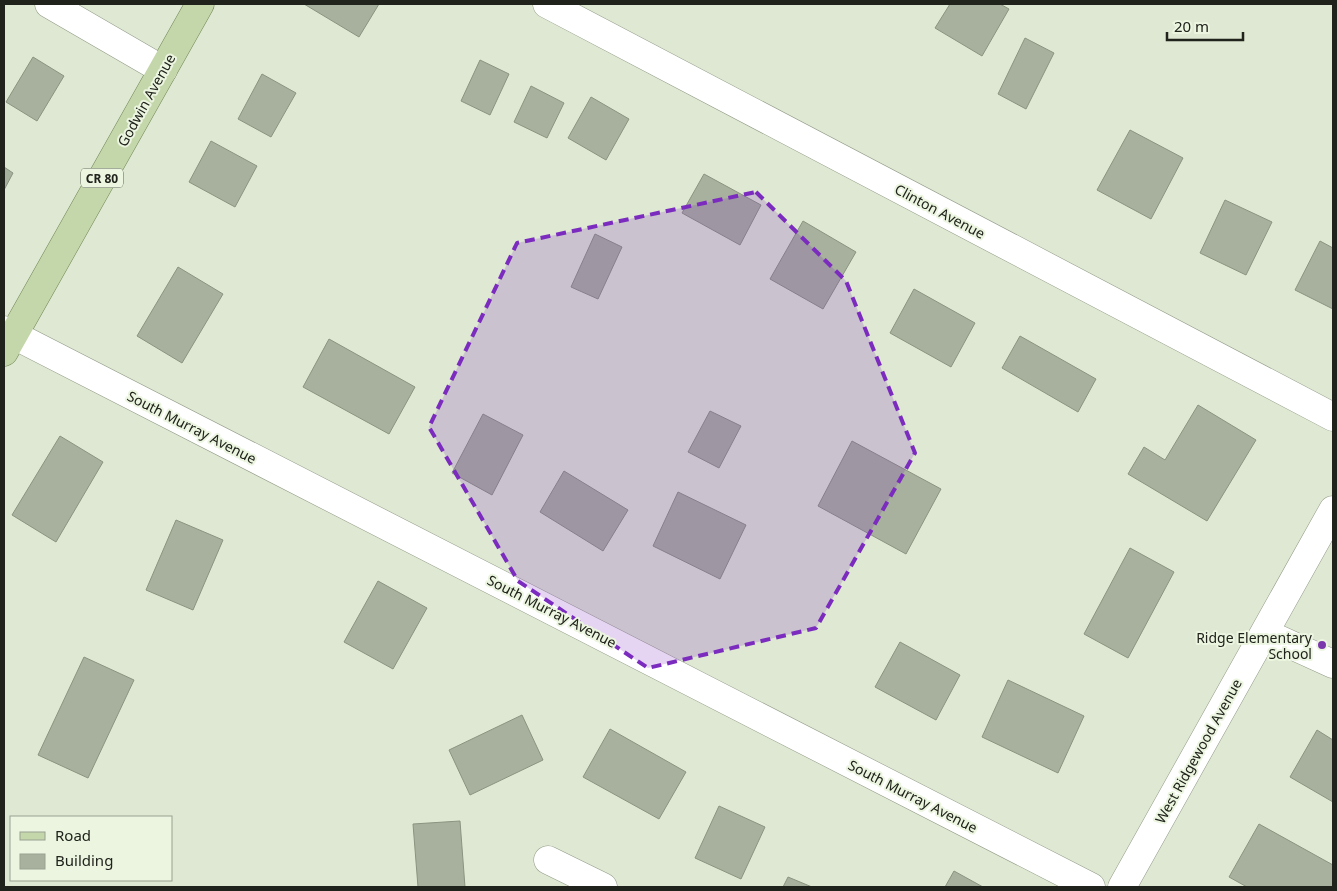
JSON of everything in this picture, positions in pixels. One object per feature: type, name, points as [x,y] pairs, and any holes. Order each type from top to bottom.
[{"type":"main road","name":"Godwin Avenue","points":[[7,339],[200,4]]},
{"type":"street","points":[[49,4],[163,70]]},
{"type":"street","name":"Clinton Avenue","points":[[547,4],[1333,417]]},
{"type":"street","name":"South Murray Avenue","points":[[7,339],[1091,887]]},
{"type":"street","name":"West Ridgewood Avenue","points":[[1122,887],[1333,510]]},
{"type":"street","points":[[1265,633],[1333,664]]},
{"type":"street","points":[[548,860],[603,887]]},
{"type":"highlighted area","points":[[756,192],[846,281],[915,453],[816,628],[648,668],[518,581],[429,427],[517,243]]},
{"type":"building","points":[[304,4],[379,4],[359,37]]},
{"type":"building","points":[[950,4],[1000,4],[1009,9],[982,56],[935,28]]},
{"type":"building","points":[[1025,38],[1054,53],[1026,109],[998,94]]},
{"type":"building","points":[[33,57],[64,76],[37,121],[6,102]]},
{"type":"building","points":[[480,60],[509,74],[490,115],[461,101]]},
{"type":"building","points":[[262,74],[296,93],[271,137],[238,119]]},
{"type":"building","points":[[531,86],[564,103],[547,138],[514,122]]},
{"type":"building","points":[[591,97],[629,119],[606,160],[568,138]]},
{"type":"building","points":[[1130,130],[1183,158],[1151,219],[1097,190]]},
{"type":"building","points":[[211,141],[257,166],[235,207],[189,182]]},
{"type":"building","points":[[4,167],[13,173],[4,190]]},
{"type":"building","points":[[704,174],[761,205],[740,245],[682,213]]},
{"type":"building","points":[[1225,200],[1272,222],[1246,275],[1200,253]]},
{"type":"building","points":[[803,221],[856,252],[823,309],[770,279]]},
{"type":"building","points":[[595,234],[622,247],[598,299],[571,287]]},
{"type":"building","points":[[1320,241],[1333,248],[1333,309],[1295,290]]},
{"type":"building","points":[[178,267],[223,294],[182,363],[137,336]]},
{"type":"building","points":[[914,289],[975,323],[951,367],[890,333]]},
{"type":"building","points":[[1020,336],[1096,379],[1078,412],[1002,368]]},
{"type":"building","points":[[329,339],[415,387],[389,434],[303,387]]},
{"type":"building","points":[[1198,405],[1256,440],[1207,521],[1128,474],[1144,447],[1165,460]]},
{"type":"building","points":[[710,411],[741,426],[719,468],[688,452]]},
{"type":"building","points":[[483,414],[523,435],[492,495],[452,473]]},
{"type":"building","points":[[60,436],[103,462],[56,542],[12,515]]},
{"type":"building","points":[[852,441],[941,489],[906,554],[818,506]]},
{"type":"building","points":[[564,471],[628,510],[603,551],[540,512]]},
{"type":"building","points":[[678,492],[746,525],[720,579],[653,546]]},
{"type":"building","points":[[176,520],[223,540],[193,610],[146,590]]},
{"type":"building","points":[[1130,548],[1174,572],[1128,658],[1084,634]]},
{"type":"building","points":[[378,581],[427,608],[393,669],[344,642]]},
{"type":"building","points":[[900,642],[960,675],[936,720],[875,687]]},
{"type":"building","points":[[84,657],[134,680],[88,778],[38,755]]},
{"type":"building","points":[[1008,680],[1084,716],[1058,773],[982,737]]},
{"type":"building","points":[[522,715],[543,760],[470,795],[449,750]]},
{"type":"building","points":[[610,729],[686,772],[659,819],[583,777]]},
{"type":"building","points":[[1317,730],[1333,740],[1333,802],[1290,777]]},
{"type":"building","points":[[719,806],[765,827],[741,879],[695,858]]},
{"type":"building","points":[[460,821],[465,887],[418,887],[413,824]]},
{"type":"building","points":[[1259,824],[1333,865],[1333,887],[1247,887],[1229,877]]},
{"type":"building","points":[[954,871],[983,887],[945,887]]},
{"type":"building","points":[[788,877],[812,887],[783,887]]},
{"type":"place","name":"Ridge Elementary School","points":[[1322,645]]}]
